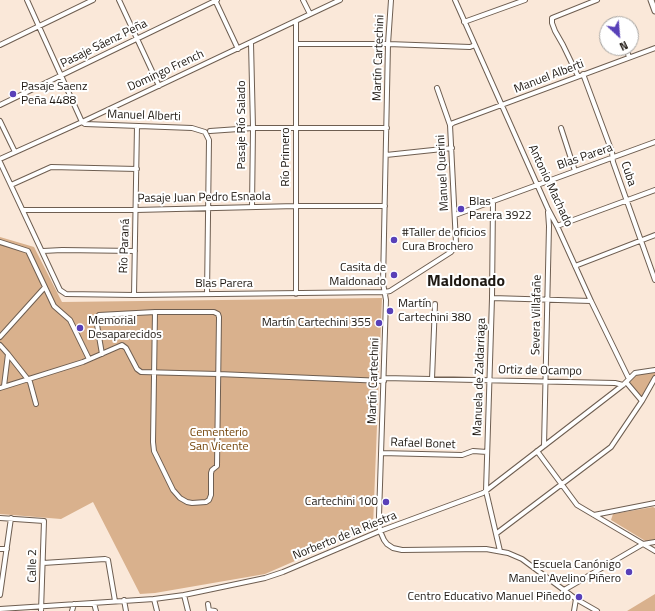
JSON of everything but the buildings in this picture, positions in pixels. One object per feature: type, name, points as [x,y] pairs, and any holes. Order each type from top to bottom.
[{"type":"street","points":[[27,0],[82,122]]},
{"type":"street","points":[[0,45],[93,0]]},
{"type":"street","points":[[119,0],[159,86]]},
{"type":"street","points":[[216,0],[238,49]]},
{"type":"street","name":"Pasaje Sáenz Peña","points":[[0,105],[216,0]]},
{"type":"street","points":[[303,0],[310,14]]},
{"type":"street","name":"Domingo French","points":[[0,160],[340,0]]},
{"type":"street","name":"Martín Cartechini","points":[[380,531],[378,516],[382,453],[386,300],[383,283],[386,128],[388,44],[391,0]]},
{"type":"street","name":"Antonio Machado","points":[[455,0],[626,382],[642,401]]},
{"type":"street","points":[[464,22],[525,0]]},
{"type":"street","points":[[578,76],[555,31],[552,18],[598,0]]},
{"type":"street","points":[[651,0],[655,12]]},
{"type":"street","name":"Río Primero","points":[[296,21],[296,294]]},
{"type":"street","name":"Pasaje Río Salado","points":[[251,43],[253,128],[252,207]]},
{"type":"street","points":[[297,44],[388,44],[470,47],[475,45]]},
{"type":"street","name":"Manuel Alberti","points":[[450,125],[655,48]]},
{"type":"street","name":"Cuba","points":[[584,74],[655,280]]},
{"type":"street","name":"Manuel Querini","points":[[385,292],[390,291],[437,261],[454,248],[456,239],[450,125],[437,88]]},
{"type":"street","points":[[0,121],[15,152]]},
{"type":"street","name":"Manuel Alberti","points":[[82,122],[85,124],[192,128],[205,132],[209,140],[208,208]]},
{"type":"street","name":"Río Paraná","points":[[134,295],[137,126]]},
{"type":"street","points":[[210,131],[253,128],[386,128]]},
{"type":"street","points":[[561,128],[575,171]]},
{"type":"street","name":"Blas Parera","points":[[455,215],[655,142]]},
{"type":"street","points":[[386,156],[452,148]]},
{"type":"street","points":[[0,160],[43,251],[135,251]]},
{"type":"street","points":[[11,185],[51,167],[137,169]]},
{"type":"street","points":[[557,226],[655,190]]},
{"type":"street","name":"Manuela de Zaldarriaga","points":[[493,201],[492,298],[486,491],[500,551]]},
{"type":"street","name":"Pasaje Juan Pedro Esnaola","points":[[23,210],[136,210],[296,206],[385,206]]},
{"type":"street","points":[[207,294],[208,208]]},
{"type":"street","name":"Severa Villafañe","points":[[544,446],[549,226],[548,209]]},
{"type":"street","points":[[575,266],[655,235]]},
{"type":"street","points":[[0,242],[28,251],[54,306],[70,320],[89,359]]},
{"type":"street","name":"Blas Parera","points":[[43,251],[60,290],[64,294],[69,295],[385,292]]},
{"type":"street","points":[[0,337],[45,287]]},
{"type":"street","points":[[492,298],[591,301]]},
{"type":"street","points":[[432,379],[435,304]]},
{"type":"street","points":[[8,354],[2,387],[102,354],[96,319],[99,315],[155,312],[216,313],[219,317],[216,466],[211,473],[212,495],[206,502],[192,503],[183,500],[176,494],[154,451],[155,312]]},
{"type":"street","points":[[0,345],[28,379],[36,404]]},
{"type":"street","name":"Ortiz de Ocampo","points":[[102,354],[120,346],[124,346],[138,371],[154,373],[384,379],[626,382]]},
{"type":"street","name":"Norberto de la Riestra","points":[[0,609],[42,609],[74,604],[154,599],[184,595],[274,575],[380,531],[486,491],[626,382],[635,373],[655,370]]},
{"type":"street","points":[[497,533],[611,447],[642,401],[655,378]]},
{"type":"street","name":"Rafael Bonet","points":[[382,453],[462,455],[473,451],[488,452]]},
{"type":"street","points":[[537,451],[577,505],[655,551]]},
{"type":"street","points":[[594,515],[655,503]]},
{"type":"street","points":[[0,518],[11,518],[7,550],[1,579],[0,595]]},
{"type":"street","name":"Calle 2","points":[[11,518],[44,521],[42,609]]},
{"type":"street","points":[[380,531],[387,544],[393,548],[402,550],[480,549],[500,551],[522,559],[576,599],[597,611]]},
{"type":"street","points":[[564,590],[643,544],[655,542]]},
{"type":"street","points":[[0,549],[7,550]]},
{"type":"street","points":[[43,563],[108,560],[116,601]]},
{"type":"street","points":[[184,595],[188,611]]},
{"type":"street","points":[[154,599],[157,611]]},
{"type":"street","points":[[574,611],[576,599]]},
{"type":"street","points":[[124,600],[126,611]]},
{"type":"street","points":[[94,603],[96,611]]},
{"type":"street","points":[[72,611],[74,604]]},
{"type":"street","points":[[208,604],[209,610],[215,611]]},
{"type":"green space","name":"Cementerio San Vicente","points":[[0,237],[34,247],[62,302],[382,298],[373,527],[265,574],[155,593],[140,594],[93,502],[61,519],[0,514]]},
{"type":"green space","points":[[655,371],[655,376],[642,398],[629,382],[636,375]]},
{"type":"green space","points":[[653,507],[655,508],[655,540],[647,542],[611,520],[613,514]]},
{"type":"green space","points":[[655,594],[655,611],[627,611]]},
{"type":"place","name":"Pasaje Saenz Peña 4488","points":[[13,94]]},
{"type":"place","name":"Blas Parera 3922","points":[[461,209]]},
{"type":"place","name":"#Taller de oficios Cura Brochero","points":[[394,240]]},
{"type":"place","name":"Casita de Maldonado","points":[[394,275]]},
{"type":"place","name":"Martín Cartechini 380","points":[[390,311]]},
{"type":"place","name":"Martín Cartechini 355","points":[[379,323]]},
{"type":"place","name":"Memorial Desaparecidos","points":[[80,328]]},
{"type":"place","name":"Cartechini 100","points":[[386,502]]},
{"type":"place","name":"Escuela Canónigo Manuel Avelino Piñero","points":[[629,572]]},
{"type":"place","name":"Centro Educativo Manuel Piñedo","points":[[579,597]]},
{"type":"district","name":"Maldonado","points":[[466,282]]}]
